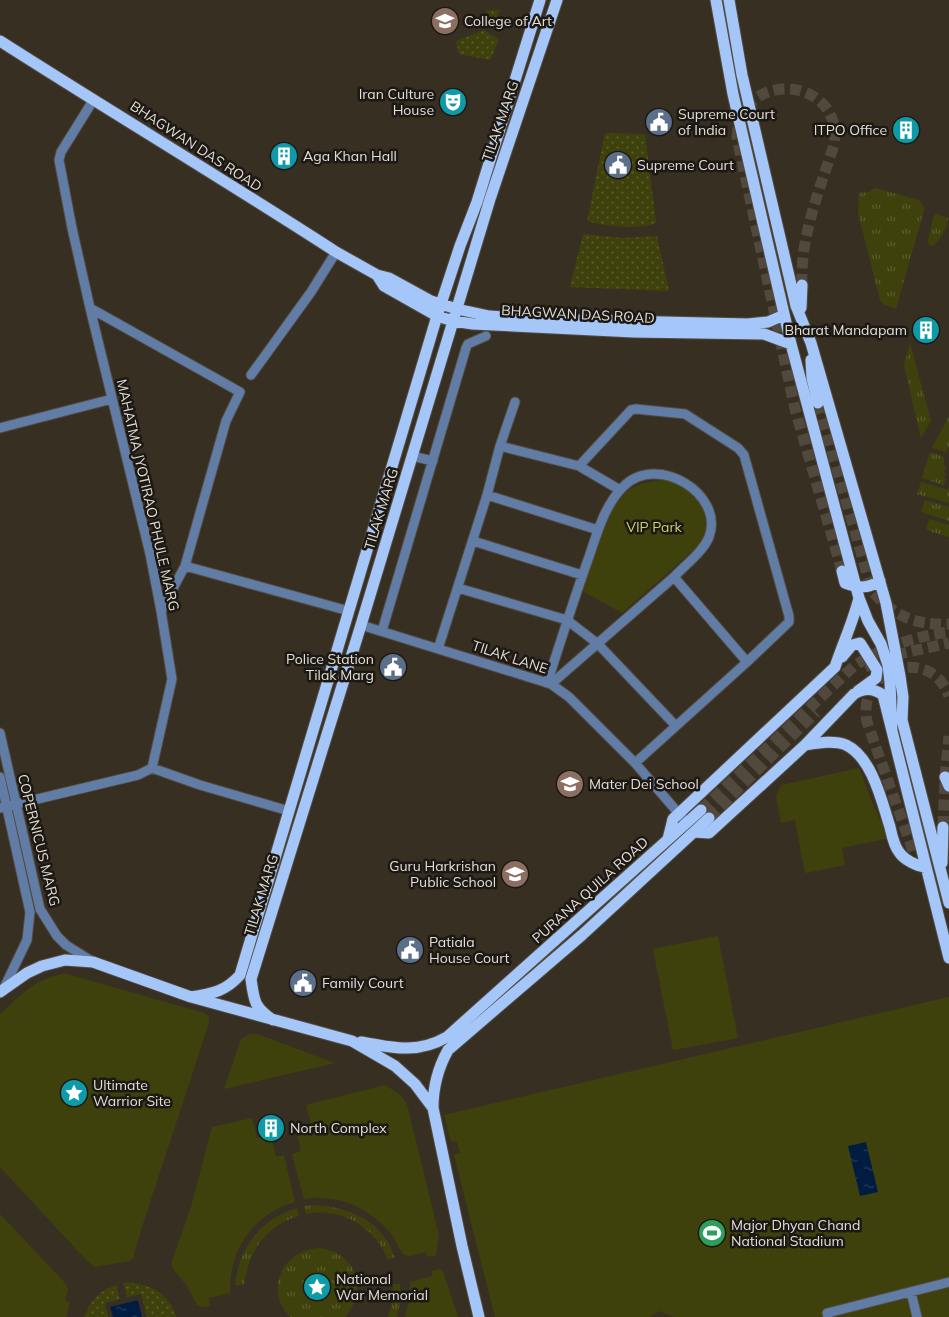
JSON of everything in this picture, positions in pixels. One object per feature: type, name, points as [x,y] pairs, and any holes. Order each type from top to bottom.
[{"type":"main road","name":"TILAK MARG","points":[[191,997],[212,994],[231,984],[240,975],[437,316],[477,202],[540,0]]},
{"type":"main road","name":"TILAK MARG","points":[[273,1020],[260,1011],[254,1000],[251,979],[490,199],[557,0]]},
{"type":"main road","points":[[716,0],[733,94],[791,344],[857,593],[868,621],[881,644],[888,665],[892,731]]},
{"type":"main road","points":[[729,0],[742,74],[796,306],[811,343],[880,581],[900,676],[903,697],[902,720],[949,903]]},
{"type":"main road","points":[[531,30],[545,35]]},
{"type":"main road","name":"BHAGWAN DAS ROAD","points":[[0,41],[336,252],[377,275],[389,278],[441,304],[490,316],[715,328],[764,334],[791,344]]},
{"type":"main road","name":"BHAGWAN DAS ROAD","points":[[377,275],[384,286],[437,316],[453,322],[483,325],[715,328],[764,323],[784,315]]},
{"type":"main road","points":[[802,285],[801,306],[803,322]]},
{"type":"main road","points":[[811,343],[812,378],[818,403]]},
{"type":"main road","points":[[842,571],[845,583],[857,593]]},
{"type":"main road","points":[[857,593],[880,581]]},
{"type":"main road","name":"PURANA QUILA ROAD","points":[[668,839],[673,819],[836,666],[852,624],[857,593]]},
{"type":"main road","points":[[690,827],[709,833],[805,745],[854,694],[874,679],[877,674],[877,670],[862,644],[857,642],[852,645],[836,666]]},
{"type":"main road","points":[[854,694],[862,690],[871,690],[883,695],[949,958]]},
{"type":"main road","points":[[805,745],[825,742],[845,744],[857,751],[867,765],[883,804],[895,846],[900,854],[919,866],[925,867]]},
{"type":"main road","points":[[690,827],[705,814]]},
{"type":"main road","name":"PURANA QUILA ROAD","points":[[352,1041],[408,1048],[428,1046],[447,1037],[531,964],[668,839],[690,827]]},
{"type":"main road","name":"PURANA QUILA ROAD","points":[[433,1108],[436,1082],[448,1050],[582,935],[690,827]]},
{"type":"main road","points":[[942,877],[943,827]]},
{"type":"main road","points":[[913,852],[925,867]]},
{"type":"main road","points":[[0,992],[27,973],[42,966],[65,960],[93,962],[191,997],[352,1041],[395,1066],[415,1084],[433,1108],[479,1317]]},
{"type":"main road","points":[[428,1046],[443,1061]]},
{"type":"street","name":"MAHATMA JYOTIRAO PHULE MARG","points":[[94,99],[61,152],[59,160],[90,308],[150,554],[161,611],[171,684],[152,768]]},
{"type":"street","points":[[251,374],[311,292],[336,252]]},
{"type":"street","points":[[90,308],[240,392],[226,421],[185,566],[161,611]]},
{"type":"street","points":[[382,631],[466,348],[468,344],[486,336]]},
{"type":"street","points":[[0,428],[112,399]]},
{"type":"street","points":[[438,649],[515,402]]},
{"type":"street","points":[[580,466],[632,410],[636,409],[685,414],[738,448],[744,455],[789,620],[747,662],[635,763]]},
{"type":"street","points":[[500,446],[580,466],[620,490]]},
{"type":"street","points":[[412,456],[433,461]]},
{"type":"street","points":[[660,474],[668,475],[686,483],[697,492],[710,517],[710,533],[702,548],[674,577],[549,684],[582,575],[598,530],[610,504],[620,490],[633,479],[660,474]]},
{"type":"street","points":[[486,495],[598,530]]},
{"type":"street","points":[[473,541],[582,575]]},
{"type":"street","points":[[185,566],[349,611]]},
{"type":"street","points":[[674,577],[747,662]]},
{"type":"street","points":[[458,588],[567,620],[598,644],[676,726]]},
{"type":"street","name":"TILAK LANE","points":[[361,625],[549,684],[569,697],[635,763],[690,827]]},
{"type":"street","name":"COPERNICUS MARG","points":[[0,733],[40,909],[52,930],[66,945],[93,962]]},
{"type":"street","points":[[3,807],[138,775],[152,768],[200,785],[289,811]]},
{"type":"street","name":"COPERNICUS MARG","points":[[0,777],[3,807],[30,912],[30,928],[24,950],[6,985],[0,992]]},
{"type":"street","points":[[30,912],[40,909]]},
{"type":"street","points":[[828,1317],[827,1313],[949,1282]]},
{"type":"street","points":[[911,1292],[917,1317]]},
{"type":"green space","points":[[486,10],[500,10],[493,26]]},
{"type":"green space","points":[[484,30],[499,40],[490,60],[459,54],[456,41]]},
{"type":"green space","points":[[605,133],[645,134],[656,223],[622,227],[587,221]]},
{"type":"green space","points":[[875,188],[919,200],[924,210],[896,309],[883,304],[880,300],[858,213],[859,193],[869,192]]},
{"type":"green space","points":[[937,214],[948,218],[948,221],[940,238],[932,246],[928,240],[934,215]]},
{"type":"green space","points":[[583,234],[621,238],[657,236],[669,291],[570,287]]},
{"type":"green space","points":[[910,343],[931,421],[921,438],[904,365]]},
{"type":"green space","points":[[949,416],[949,446],[946,452],[932,448]]},
{"type":"green space","points":[[930,452],[944,457],[944,465],[946,466],[944,472],[946,473],[944,478],[946,479],[944,485],[922,478]]},
{"type":"green space","name":"VIP Park","points":[[669,479],[691,491],[703,506],[711,522],[704,539],[622,613],[579,589],[607,519],[623,496],[640,484]]},
{"type":"green space","points":[[921,482],[949,490],[949,503],[917,494]]},
{"type":"green space","points":[[925,500],[949,507],[949,521],[921,512]]},
{"type":"green space","points":[[929,519],[949,525],[949,537],[926,530]]},
{"type":"green space","points":[[859,768],[889,838],[842,848],[845,865],[805,873],[795,820],[781,823],[776,796],[781,785]]},
{"type":"green space","points":[[718,936],[738,1038],[673,1050],[653,949]]},
{"type":"green space","points":[[67,974],[204,1013],[209,1017],[209,1023],[133,1258],[129,1261],[95,1267],[88,1262],[0,1167],[0,1014],[38,983],[47,978]]},
{"type":"green space","name":"Major Dhyan Chand National Stadium","points":[[949,997],[949,1317],[674,1317],[659,1311],[650,1317],[495,1317],[454,1155],[460,1153],[457,1141],[451,1142],[444,1115]]},
{"type":"green space","points":[[250,1034],[257,1034],[335,1063],[224,1089],[241,1039]]},
{"type":"green space","points":[[385,1085],[401,1095],[407,1104],[439,1236],[436,1255],[428,1257],[426,1252],[411,1256],[404,1255],[384,1225],[364,1210],[329,1198],[304,1199],[292,1154],[301,1151],[296,1129],[311,1124],[306,1105]]},
{"type":"green space","points":[[252,1118],[257,1138],[271,1134],[276,1157],[284,1155],[295,1202],[267,1215],[256,1224],[239,1248],[231,1277],[230,1293],[209,1298],[210,1306],[203,1307],[197,1305],[187,1286],[174,1270],[172,1261],[191,1207],[212,1127]]},
{"type":"green space","points":[[316,1205],[345,1210],[371,1223],[386,1239],[395,1257],[388,1260],[375,1238],[355,1222],[331,1213],[306,1214],[304,1206]]},
{"type":"green space","points":[[297,1208],[299,1216],[287,1220],[268,1233],[254,1251],[244,1285],[235,1285],[241,1258],[254,1236],[273,1219]]},
{"type":"green space","points":[[0,1214],[66,1284],[68,1290],[65,1300],[70,1303],[66,1317],[0,1317]]},
{"type":"green space","points":[[318,1248],[341,1256],[355,1273],[357,1295],[353,1306],[345,1317],[290,1317],[282,1306],[278,1295],[278,1284],[281,1274],[286,1264],[295,1256]]},
{"type":"green space","points":[[440,1269],[443,1272],[458,1317],[405,1317],[410,1297],[410,1282],[432,1276],[432,1271]]},
{"type":"green space","points":[[123,1283],[140,1284],[156,1290],[168,1301],[176,1317],[147,1317],[141,1294],[127,1297]]},
{"type":"green space","points":[[393,1284],[400,1284],[400,1303],[397,1317],[388,1317],[393,1300]]},
{"type":"green space","points":[[116,1285],[120,1299],[105,1303],[108,1317],[84,1317],[96,1297]]},
{"type":"water","points":[[866,1142],[878,1192],[860,1196],[848,1146]]},
{"type":"water","points":[[138,1300],[142,1317],[113,1317],[110,1307]]},
{"type":"tunnel","points":[[802,285],[802,267],[807,232],[834,145],[833,122],[824,105],[809,94],[790,89],[771,91],[755,99],[742,115],[737,138],[795,409],[842,571]]},
{"type":"tunnel","points":[[818,403],[872,591],[889,607],[906,618],[926,623],[949,624]]},
{"type":"tunnel","points":[[701,810],[854,666],[876,653],[900,643],[924,636],[949,632]]},
{"type":"tunnel","points":[[865,667],[899,654],[949,643]]},
{"type":"tunnel","points":[[913,851],[867,722],[867,703],[873,688],[883,676],[897,669],[912,667],[927,671],[940,680],[949,696]]},
{"type":"tunnel","points":[[709,818],[816,712]]},
{"type":"tunnel","points":[[943,827],[949,736]]},
{"type":"place","name":"College of Art","points":[[445,21]]},
{"type":"place","name":"Iran Culture House","points":[[453,102]]},
{"type":"place","name":"Supreme Court of India","points":[[659,122]]},
{"type":"place","name":"ITPO Office","points":[[906,130]]},
{"type":"place","name":"Aga Khan Hall","points":[[284,156]]},
{"type":"place","name":"Supreme Court","points":[[618,165]]},
{"type":"place","name":"Bharat Mandapam","points":[[926,330]]},
{"type":"place","name":"Police Station Tilak Marg","points":[[393,667]]},
{"type":"place","name":"Mater Dei School","points":[[570,784]]},
{"type":"place","name":"Guru Harkrishan Public School","points":[[515,874]]},
{"type":"place","name":"Patiala House Court","points":[[410,950]]},
{"type":"place","name":"Family Court","points":[[303,983]]},
{"type":"place","name":"Ultimate Warrior Site","points":[[74,1093]]},
{"type":"place","name":"North Complex","points":[[271,1128]]},
{"type":"place","name":"Major Dhyan Chand National Stadium","points":[[712,1233]]},
{"type":"place","name":"National War Memorial","points":[[317,1287]]}]
